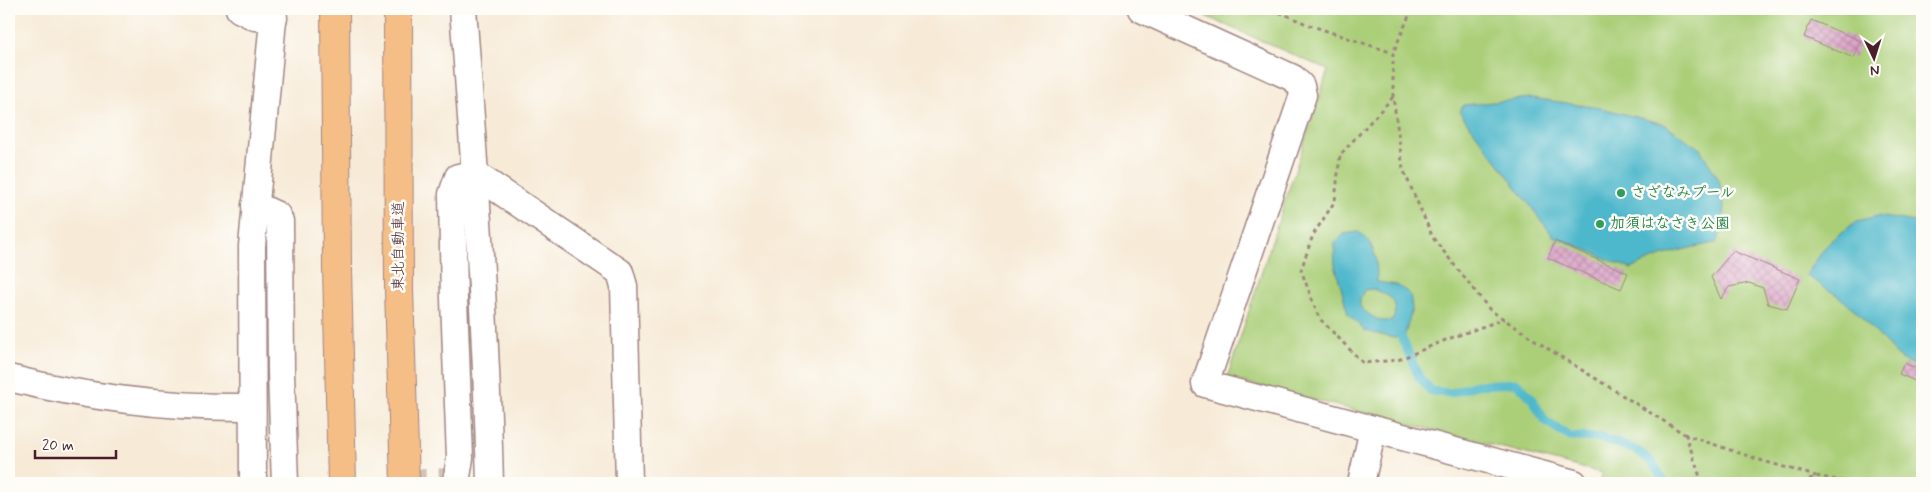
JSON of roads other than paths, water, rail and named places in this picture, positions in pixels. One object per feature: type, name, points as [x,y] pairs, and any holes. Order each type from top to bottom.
[{"type":"highway","points":[[335,9],[337,268],[342,483]]},
{"type":"highway","name":"東北自動車道","points":[[398,9],[399,290],[405,483]]},
{"type":"street","points":[[239,9],[255,17],[274,14],[252,246],[253,483]]},
{"type":"street","points":[[463,9],[475,174],[490,483]]},
{"type":"street","points":[[1141,9],[1293,78],[1301,86],[1303,95],[1205,384],[1574,483]]},
{"type":"street","points":[[456,483],[460,458],[452,194],[458,177],[475,174],[620,272],[624,286],[629,483]]},
{"type":"street","points":[[255,205],[277,215],[280,221],[281,373],[285,483]]},
{"type":"street","points":[[9,378],[46,388],[143,403],[202,407],[252,407]]},
{"type":"street","points":[[1362,483],[1373,430]]},
{"type":"water","name":"さざなみプール","points":[[1532,98],[1601,108],[1664,124],[1700,149],[1719,180],[1724,206],[1722,230],[1716,243],[1672,253],[1631,269],[1553,236],[1459,111],[1464,105]]},
{"type":"water","points":[[1877,216],[1922,223],[1922,368],[1900,359],[1855,310],[1838,296],[1806,275],[1829,242],[1857,221]]},
{"type":"water","points":[[1358,232],[1369,241],[1376,260],[1377,282],[1397,285],[1410,294],[1412,308],[1405,335],[1394,338],[1365,331],[1348,314],[1335,265],[1334,244],[1344,234]],"holes":[[[1373,289],[1392,299],[1395,307],[1393,320],[1379,320],[1360,307],[1360,300],[1364,290]]]},
{"type":"waterway","points":[[1401,336],[1419,377],[1431,391],[1452,393],[1476,385],[1517,383],[1531,397],[1545,421],[1570,437],[1602,438],[1638,451],[1652,462],[1665,483]]},
{"type":"tunnel","points":[[400,483],[456,481]]},
{"type":"place","name":"さざなみプール","points":[[1621,193]]},
{"type":"place","name":"加須はなさき公園","points":[[1600,224]]}]
